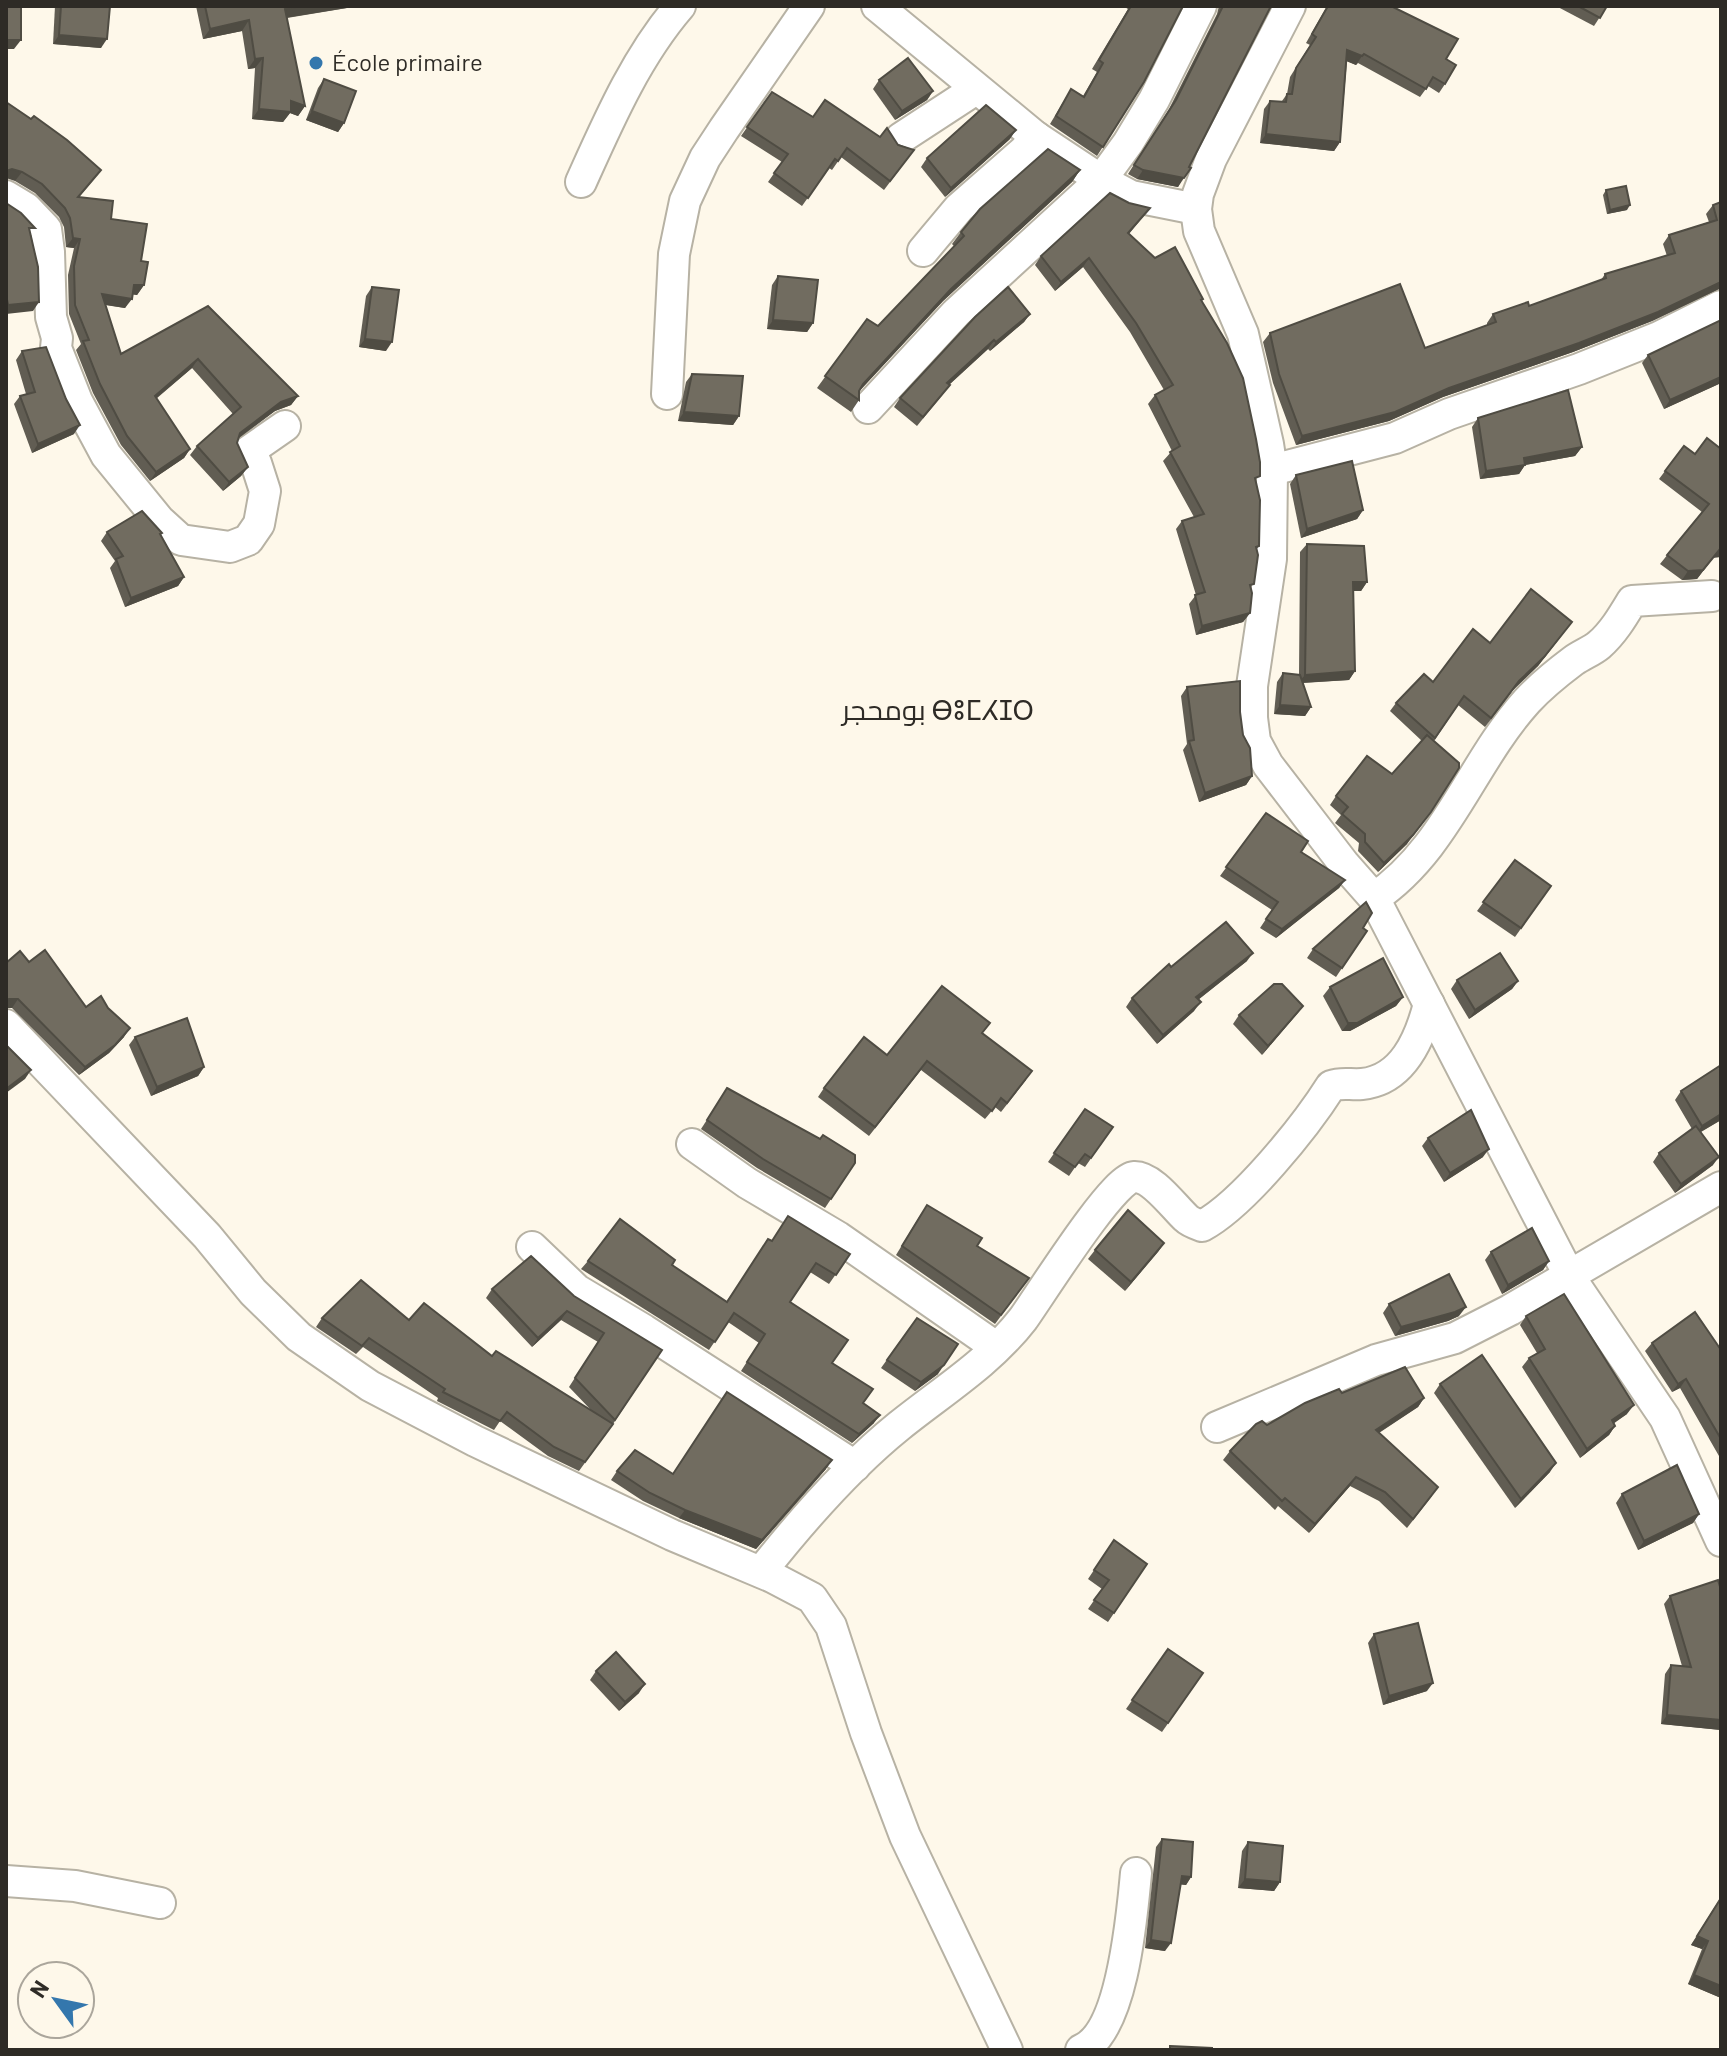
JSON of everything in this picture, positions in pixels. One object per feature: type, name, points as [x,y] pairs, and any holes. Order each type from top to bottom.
[{"type":"street","points":[[581,182],[613,113],[643,60],[680,6]]},
{"type":"street","points":[[667,394],[674,254],[685,201],[718,139],[809,6]]},
{"type":"street","points":[[877,6],[1036,137],[1101,180],[1131,196],[1196,209]]},
{"type":"street","points":[[868,408],[956,313],[1101,180],[1154,100],[1201,6]]},
{"type":"street","points":[[1290,6],[1211,159],[1196,209],[1199,231],[1243,334],[1272,470],[1271,559],[1252,686],[1255,741],[1268,765],[1374,898],[1568,1274],[1665,1418],[1721,1541]]},
{"type":"street","points":[[901,138],[976,89]]},
{"type":"street","points":[[923,251],[959,208],[1036,137]]},
{"type":"street","points":[[6,196],[26,208],[46,229],[56,348],[77,401],[106,455],[159,520],[181,540],[230,547],[248,540],[259,524],[265,491],[249,451],[285,426]]},
{"type":"street","points":[[1272,470],[1395,438],[1449,414],[1579,369],[1659,337],[1721,306]]},
{"type":"street","points":[[1374,898],[1397,882],[1429,846],[1504,728],[1529,699],[1575,659],[1599,646],[1632,601],[1712,596]]},
{"type":"street","points":[[761,1572],[787,1539],[855,1466],[898,1427],[985,1360],[1021,1322],[1093,1219],[1123,1182],[1135,1177],[1147,1181],[1188,1220],[1202,1226],[1219,1217],[1271,1162],[1331,1086],[1341,1082],[1362,1084],[1390,1076],[1411,1052],[1429,1004]]},
{"type":"street","points":[[6,1025],[207,1236],[253,1292],[299,1337],[370,1386],[475,1441],[812,1598],[831,1626],[866,1733],[905,1836],[1007,2050]]},
{"type":"street","points":[[692,1144],[747,1183],[838,1237],[996,1347]]},
{"type":"street","points":[[1217,1427],[1376,1360],[1455,1338],[1510,1310],[1721,1187]]},
{"type":"street","points":[[532,1247],[577,1290],[855,1466]]},
{"type":"street","points":[[1081,2050],[1090,2046],[1107,2021],[1129,1945],[1136,1873]]},
{"type":"street","points":[[6,1881],[75,1886],[160,1903]]},
{"type":"building","points":[[6,6],[21,6],[21,40],[6,40]]},
{"type":"building","points":[[61,6],[110,6],[107,39],[59,35]]},
{"type":"building","points":[[205,6],[302,6],[285,9],[305,106],[291,101],[291,112],[259,109],[263,58],[255,59],[249,20],[210,29]]},
{"type":"building","points":[[1131,6],[1183,6],[1144,82],[1103,147],[1056,116],[1071,89],[1084,97],[1103,63],[1099,60]]},
{"type":"building","points":[[1223,6],[1271,6],[1184,178],[1143,170],[1134,165],[1176,100]]},
{"type":"building","points":[[1328,6],[1391,6],[1458,39],[1446,59],[1456,65],[1445,84],[1433,77],[1426,89],[1364,54],[1362,56],[1347,50],[1340,142],[1266,134],[1270,101],[1286,102],[1287,94],[1292,94],[1296,68],[1316,37],[1312,34]]},
{"type":"building","points":[[1578,6],[1607,6],[1600,18]]},
{"type":"building","points":[[908,58],[933,91],[902,111],[879,80]]},
{"type":"building","points":[[324,79],[356,91],[344,123],[312,111]]},
{"type":"building","points":[[772,92],[813,117],[825,100],[880,137],[887,128],[898,145],[914,150],[890,181],[847,148],[838,161],[835,159],[808,198],[774,173],[788,154],[747,127]]},
{"type":"building","points":[[6,102],[31,119],[34,116],[101,170],[78,197],[113,201],[111,219],[147,224],[141,261],[148,262],[144,285],[134,285],[132,299],[102,294],[121,354],[208,306],[298,396],[281,402],[240,433],[237,443],[248,467],[229,482],[197,446],[241,407],[198,359],[155,396],[190,449],[156,472],[127,436],[100,384],[83,341],[89,340],[75,305],[74,266],[80,239],[73,238],[65,208],[42,184],[22,172],[6,171]]},
{"type":"building","points":[[986,105],[1016,130],[951,188],[927,158]]},
{"type":"building","points":[[1048,149],[1080,170],[951,289],[863,384],[859,400],[825,376],[867,319],[878,326],[964,236],[961,232],[980,209]]},
{"type":"building","points":[[1626,186],[1630,205],[1610,210],[1606,190]]},
{"type":"building","points":[[1110,193],[1129,203],[1150,208],[1128,233],[1155,258],[1175,247],[1243,378],[1260,462],[1260,476],[1255,478],[1260,500],[1259,546],[1256,547],[1258,555],[1254,584],[1250,585],[1250,613],[1202,626],[1195,595],[1205,592],[1182,521],[1204,514],[1170,452],[1180,446],[1155,395],[1173,385],[1136,323],[1089,258],[1061,282],[1041,256]]},
{"type":"building","points":[[1721,202],[1721,282],[1658,312],[1449,388],[1395,412],[1302,436],[1279,374],[1270,333],[1400,284],[1425,348],[1496,322],[1493,314],[1528,302],[1529,306],[1606,278],[1605,274],[1675,253],[1669,235],[1717,220],[1713,205]]},
{"type":"building","points":[[6,203],[35,228],[29,228],[38,267],[39,302],[8,305]]},
{"type":"building","points":[[778,276],[818,280],[813,323],[773,320]]},
{"type":"building","points":[[372,287],[399,290],[392,342],[365,339]]},
{"type":"building","points":[[1008,287],[1030,314],[996,342],[994,340],[947,383],[950,385],[923,417],[900,398],[975,317]]},
{"type":"building","points":[[1721,320],[1721,377],[1670,400],[1648,355]]},
{"type":"building","points":[[46,347],[66,399],[80,425],[38,444],[20,396],[35,392],[22,351]]},
{"type":"building","points":[[692,374],[743,376],[739,416],[684,412]]},
{"type":"building","points":[[1568,390],[1582,447],[1524,458],[1525,465],[1486,471],[1478,418]]},
{"type":"building","points":[[1707,438],[1721,449],[1721,549],[1703,570],[1688,571],[1667,555],[1709,504],[1665,471],[1684,446],[1695,454]]},
{"type":"building","points":[[1352,461],[1363,510],[1307,529],[1296,475]]},
{"type":"building","points":[[142,511],[162,533],[184,577],[131,598],[116,559],[123,556],[107,532]]},
{"type":"building","points":[[1307,544],[1364,546],[1367,582],[1353,582],[1355,671],[1305,675]]},
{"type":"building","points":[[1531,589],[1572,622],[1544,657],[1519,681],[1491,718],[1464,696],[1435,738],[1396,703],[1424,674],[1433,682],[1473,629],[1490,643]]},
{"type":"building","points":[[1283,673],[1300,675],[1311,707],[1280,705]]},
{"type":"building","points":[[1240,681],[1240,712],[1243,735],[1250,748],[1252,776],[1205,793],[1189,741],[1194,740],[1187,687]]},
{"type":"building","points":[[1427,735],[1459,763],[1459,768],[1413,835],[1384,863],[1365,842],[1365,834],[1342,814],[1348,807],[1336,796],[1367,756],[1392,774]]},
{"type":"building","points":[[1266,813],[1308,841],[1301,852],[1345,880],[1282,929],[1266,919],[1278,902],[1226,867]]},
{"type":"building","points":[[1515,860],[1551,886],[1521,928],[1483,902]]},
{"type":"building","points":[[1366,902],[1372,913],[1363,928],[1367,931],[1342,968],[1313,949]]},
{"type":"building","points":[[1226,922],[1253,953],[1196,997],[1201,1002],[1163,1035],[1132,998],[1169,964],[1171,967]]},
{"type":"building","points":[[45,950],[86,1007],[101,996],[108,1008],[130,1028],[115,1045],[85,1067],[18,999],[6,1000],[6,963],[20,951],[29,962]]},
{"type":"building","points":[[1500,953],[1518,981],[1475,1010],[1457,980]]},
{"type":"building","points":[[1383,958],[1403,997],[1357,1023],[1348,1023],[1330,987]]},
{"type":"building","points":[[1274,984],[1282,984],[1303,1006],[1268,1046],[1239,1015]]},
{"type":"building","points":[[942,986],[990,1023],[982,1033],[1032,1071],[1007,1103],[1001,1098],[992,1111],[927,1061],[875,1127],[824,1088],[864,1037],[887,1055]]},
{"type":"building","points":[[187,1018],[204,1067],[157,1087],[135,1037]]},
{"type":"building","points":[[6,1045],[31,1070],[6,1089]]},
{"type":"building","points":[[1721,1065],[1721,1114],[1702,1126],[1681,1091]]},
{"type":"building","points":[[727,1088],[820,1139],[823,1135],[855,1155],[855,1163],[831,1199],[763,1159],[707,1120]]},
{"type":"building","points":[[1085,1109],[1113,1127],[1091,1158],[1085,1154],[1075,1167],[1054,1153]]},
{"type":"building","points":[[1471,1110],[1489,1149],[1450,1173],[1428,1138]]},
{"type":"building","points":[[1696,1126],[1719,1157],[1681,1184],[1659,1153]]},
{"type":"building","points":[[927,1205],[982,1238],[977,1246],[1029,1278],[1001,1315],[902,1246]]},
{"type":"building","points":[[1128,1210],[1164,1243],[1131,1282],[1095,1250]]},
{"type":"building","points":[[788,1216],[850,1254],[836,1275],[816,1263],[790,1302],[848,1340],[832,1363],[873,1389],[863,1403],[880,1415],[859,1434],[747,1362],[765,1334],[734,1313],[715,1342],[588,1261],[620,1219],[675,1260],[672,1265],[727,1302],[768,1239],[772,1241]]},
{"type":"building","points":[[1532,1228],[1549,1261],[1508,1285],[1491,1252]]},
{"type":"building","points":[[531,1256],[574,1296],[662,1350],[615,1420],[575,1378],[604,1333],[567,1311],[538,1338],[492,1289]]},
{"type":"building","points":[[1449,1274],[1466,1307],[1401,1327],[1389,1304]]},
{"type":"building","points":[[361,1280],[409,1320],[424,1303],[492,1356],[496,1351],[613,1424],[585,1462],[554,1447],[507,1412],[500,1421],[443,1392],[445,1389],[369,1338],[362,1346],[322,1318]]},
{"type":"building","points":[[1564,1294],[1634,1405],[1612,1420],[1615,1426],[1587,1449],[1529,1358],[1545,1349],[1526,1316]]},
{"type":"building","points":[[1695,1312],[1721,1350],[1721,1439],[1686,1379],[1678,1384],[1652,1343]]},
{"type":"building","points":[[917,1318],[958,1344],[944,1365],[921,1382],[887,1360]]},
{"type":"building","points":[[1482,1355],[1556,1463],[1521,1499],[1440,1384]]},
{"type":"building","points":[[1405,1367],[1424,1398],[1376,1430],[1438,1487],[1413,1519],[1385,1492],[1356,1477],[1315,1524],[1285,1498],[1282,1501],[1230,1451],[1262,1421],[1267,1425],[1305,1403],[1339,1389],[1342,1393]]},
{"type":"building","points":[[727,1392],[832,1460],[762,1540],[685,1510],[650,1493],[617,1471],[635,1450],[673,1474]]},
{"type":"building","points":[[1677,1465],[1699,1514],[1644,1541],[1622,1494]]},
{"type":"building","points":[[1114,1540],[1147,1564],[1114,1613],[1094,1600],[1109,1580],[1094,1570]]},
{"type":"building","points":[[1718,1580],[1721,1590],[1721,1720],[1667,1715],[1671,1665],[1691,1667],[1670,1596]]},
{"type":"building","points":[[1418,1623],[1433,1683],[1389,1696],[1374,1634]]},
{"type":"building","points":[[1168,1649],[1203,1673],[1168,1723],[1132,1700]]},
{"type":"building","points":[[616,1652],[645,1684],[625,1702],[596,1671]]},
{"type":"building","points":[[1162,1839],[1193,1842],[1191,1877],[1182,1876],[1171,1943],[1151,1940]]},
{"type":"building","points":[[1248,1842],[1283,1846],[1280,1882],[1245,1879]]},
{"type":"building","points":[[1721,1898],[1721,1986],[1694,1975],[1708,1941],[1697,1936]]},
{"type":"building","points":[[1170,2046],[1212,2048],[1212,2050],[1170,2050]]},
{"type":"place","name":"École primaire","points":[[316,63]]},
{"type":"district","name":"بومحجر ⴱⵓⵎⵃⵊⵔ","points":[[938,710]]}]
